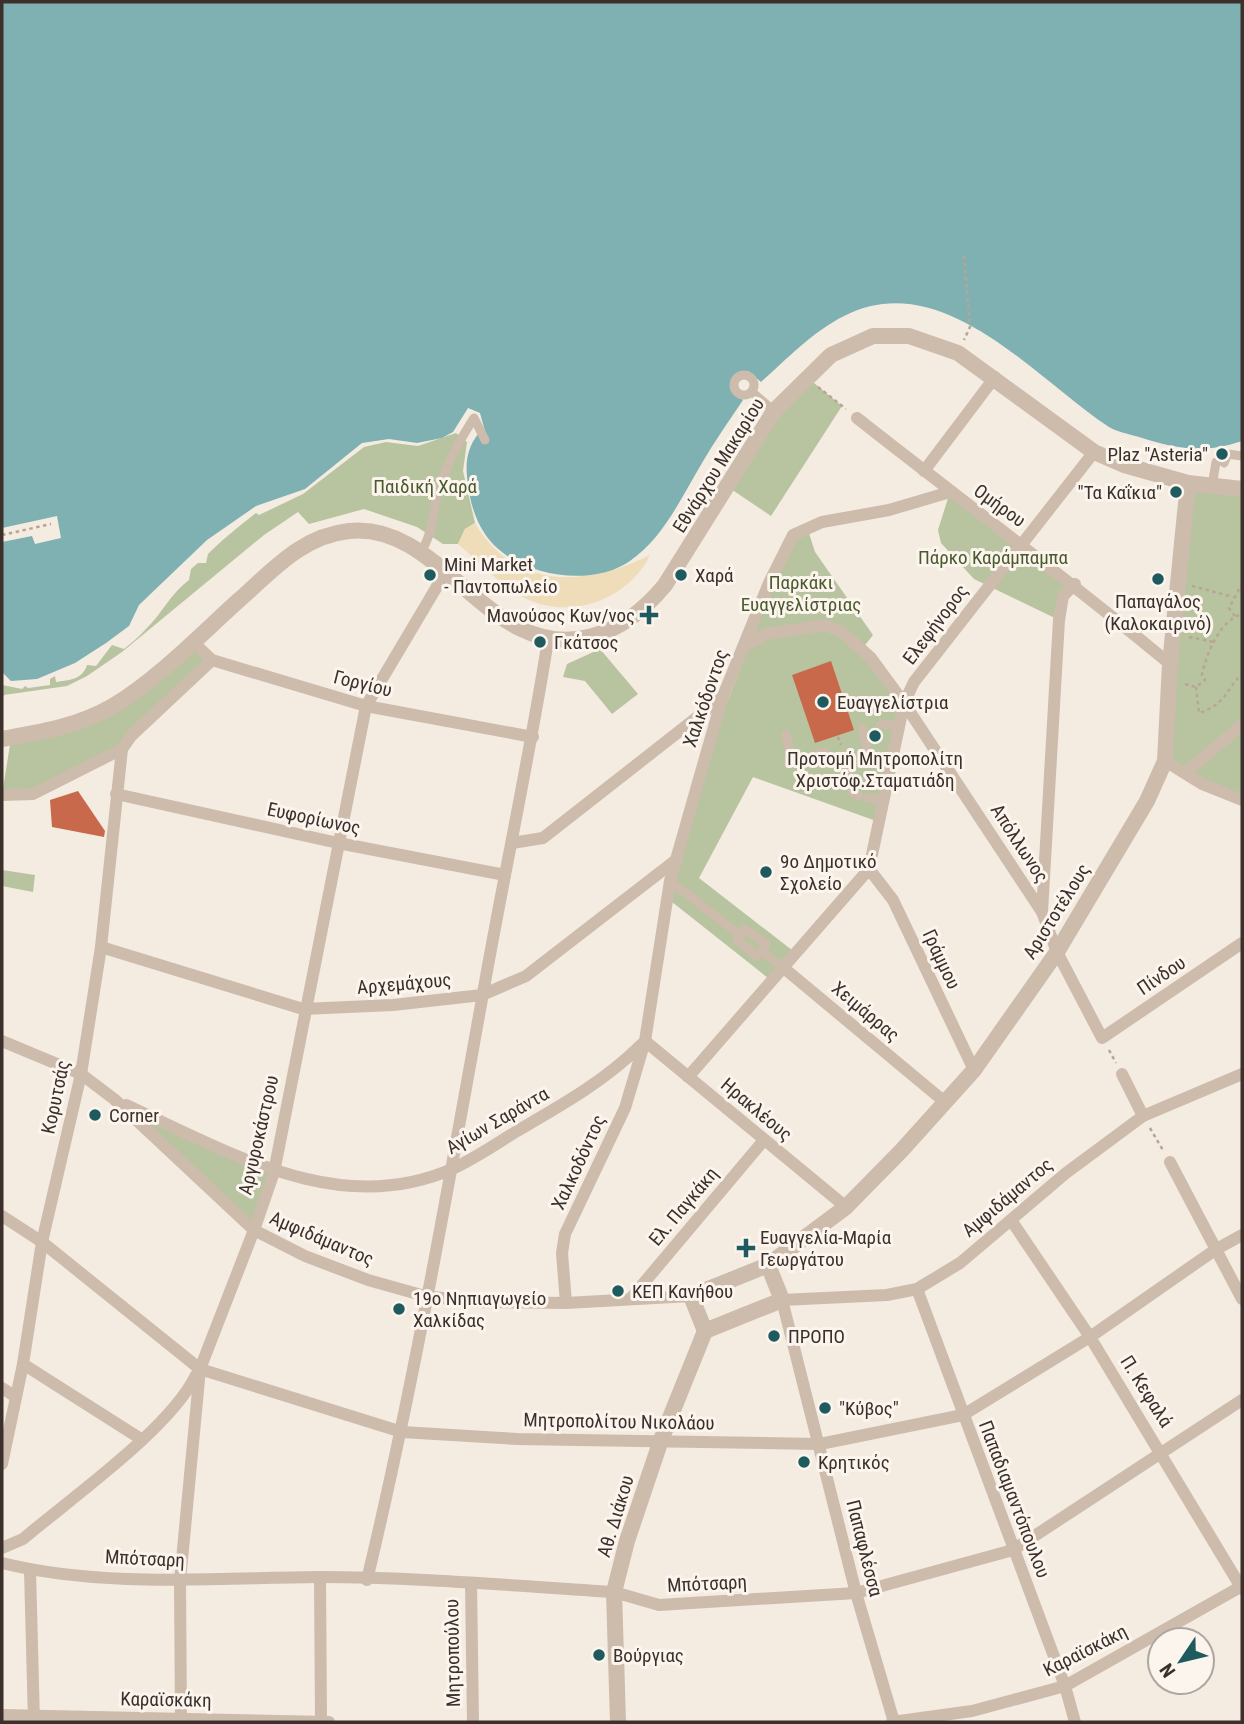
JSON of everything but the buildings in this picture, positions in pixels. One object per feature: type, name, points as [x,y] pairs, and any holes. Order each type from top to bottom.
[{"type":"street","name":"Εθνάρχου Μακαρίου","points":[[193,642],[308,542],[351,531],[386,534],[420,554],[511,624],[548,640],[579,639],[606,631],[632,617],[655,598],[682,562],[774,411],[831,355],[873,336],[909,336],[958,353],[995,377],[1094,452],[1145,473],[1188,484],[1242,489]]},
{"type":"street","points":[[924,471],[995,377]]},
{"type":"street","points":[[752,392],[774,411]]},
{"type":"street","points":[[420,554],[433,533],[439,490],[452,455],[474,418],[485,440]]},
{"type":"street","name":"Ομήρου","points":[[857,418],[950,492],[1075,584],[1170,671]]},
{"type":"street","name":"Ελεφήνορος","points":[[688,1077],[785,969],[869,869],[904,703],[914,682],[1020,543],[1094,452]]},
{"type":"street","points":[[1212,486],[1220,462],[1228,454],[1242,456]]},
{"type":"street","name":"Αριστοτέλους","points":[[691,1296],[768,1265],[846,1207],[974,1070],[1057,952],[1147,801],[1165,761],[1173,634],[1188,484]]},
{"type":"street","name":"Χαλκόδοντος","points":[[645,1041],[670,881],[723,696],[793,535],[822,522],[889,510],[950,492]]},
{"type":"street","name":"Αργυροκάστρου","points":[[181,1721],[180,1581],[200,1369],[274,1172],[303,1009],[366,706],[445,573]]},
{"type":"street","points":[[1042,912],[1059,620],[1063,596],[1075,584]]},
{"type":"street","name":"Απόλλωνος","points":[[743,647],[787,628],[814,625],[834,627],[850,637],[871,658],[904,703],[1042,912],[1057,952],[1102,1038]]},
{"type":"street","points":[[367,1580],[402,1432],[425,1296],[452,1169],[482,995],[533,737],[548,640]]},
{"type":"street","points":[[5,735],[72,726],[113,706],[193,642]]},
{"type":"street","name":"Γοργίου","points":[[193,642],[212,660],[366,706],[533,737]]},
{"type":"street","name":"Κορυτσάς","points":[[2,1464],[23,1364],[42,1242],[81,1074],[101,947],[122,749],[131,736],[212,660]]},
{"type":"street","points":[[512,843],[543,838],[723,696]]},
{"type":"street","points":[[881,724],[899,726]]},
{"type":"street","points":[[1185,774],[1242,725]]},
{"type":"street","points":[[846,762],[859,757],[867,749],[862,728]]},
{"type":"street","points":[[786,735],[791,763],[825,752],[827,761],[844,755],[852,792],[883,800]]},
{"type":"street","points":[[2,795],[33,794],[122,749]]},
{"type":"street","points":[[1165,761],[1202,784],[1242,800]]},
{"type":"street","name":"Ευφορίωνος","points":[[116,794],[338,844],[505,875]]},
{"type":"street","name":"Αρχεμάχους","points":[[101,947],[303,1009],[393,1005],[482,995],[526,976],[676,860]]},
{"type":"street","name":"Γράμμου","points":[[869,869],[893,900],[974,1070]]},
{"type":"street","points":[[670,881],[740,935]]},
{"type":"street","points":[[744,929],[766,944],[761,951],[757,956],[737,940],[744,929]]},
{"type":"street","name":"Πίνδου","points":[[1102,1038],[1242,943]]},
{"type":"street","name":"Χειμάρρας","points":[[761,951],[946,1103]]},
{"type":"street","name":"Αμφιδάμαντος","points":[[2,1041],[81,1074],[114,1099],[254,1230],[305,1256],[368,1280],[425,1296],[477,1302],[566,1303],[632,1297],[691,1296]]},
{"type":"street","name":"Ηρακλέους","points":[[645,1041],[846,1207]]},
{"type":"street","name":"Αγίων Σαράντα","points":[[114,1099],[274,1172],[360,1189],[397,1184],[452,1169],[600,1082],[645,1041]]},
{"type":"street","name":"Χαλκοδόντος","points":[[566,1303],[562,1253],[565,1234],[625,1108],[645,1041]]},
{"type":"street","points":[[1122,1074],[1143,1116]]},
{"type":"street","name":"Αμφιδάμαντος","points":[[782,1300],[887,1294],[917,1289],[960,1263],[1066,1172],[1143,1116],[1242,1074]]},
{"type":"street","name":"Ελ. Παγκάκη","points":[[632,1297],[764,1140]]},
{"type":"street","points":[[1170,1162],[1242,1299]]},
{"type":"street","name":"Μητροπολίτου Νικολάου","points":[[2,1216],[42,1242],[200,1369],[402,1432],[517,1439],[820,1444],[963,1415],[1090,1337],[1215,1250],[1242,1235]]},
{"type":"street","name":"Π. Κεφαλά","points":[[1011,1220],[1164,1454],[1242,1587]]},
{"type":"street","points":[[691,1296],[705,1331],[782,1300],[768,1265]]},
{"type":"street","name":"Παπαδιαμαντόπουλου","points":[[917,1289],[1065,1686],[1074,1722]]},
{"type":"street","name":"Παπαφλέσσα","points":[[782,1300],[856,1593],[893,1722]]},
{"type":"street","name":"Αθ. Διάκου","points":[[618,1722],[614,1592],[627,1541],[661,1440],[705,1331]]},
{"type":"street","points":[[23,1364],[141,1439]]},
{"type":"street","points":[[2,1548],[23,1539],[141,1439],[187,1394],[200,1369]]},
{"type":"street","points":[[2,1388],[16,1397]]},
{"type":"street","name":"Μπότσαρη","points":[[2,1563],[30,1570],[180,1581],[320,1577],[614,1592],[659,1605],[856,1593],[1013,1550],[1164,1454],[1242,1400]]},
{"type":"street","points":[[30,1570],[34,1719]]},
{"type":"street","points":[[320,1577],[321,1722]]},
{"type":"street","name":"Μητροπούλου","points":[[471,1583],[472,1722]]},
{"type":"street","name":"Καραϊσκάκη","points":[[893,1722],[972,1711],[1065,1686],[1242,1587]]},
{"type":"street","name":"Καραϊσκάκη","points":[[2,1715],[34,1719],[329,1722]]},
{"type":"path","points":[[958,353],[970,327],[964,256]]},
{"type":"path","points":[[807,378],[857,418]]},
{"type":"path","points":[[2,535],[51,524]]},
{"type":"path","points":[[1179,580],[1204,591],[1233,597]]},
{"type":"path","points":[[1236,616],[1229,608],[1242,584]]},
{"type":"path","points":[[1196,687],[1205,680],[1202,675],[1205,661],[1214,642],[1236,616],[1242,614]]},
{"type":"path","points":[[1173,634],[1214,642]]},
{"type":"path","points":[[1170,671],[1196,687]]},
{"type":"path","points":[[1196,687],[1199,713],[1215,708],[1242,674]]},
{"type":"path","points":[[1102,1038],[1122,1074]]},
{"type":"path","points":[[1143,1116],[1170,1162]]},
{"type":"green space","points":[[808,378],[842,406],[771,516],[728,487]]},
{"type":"green space","name":"Παιδική Χαρά","points":[[456,433],[467,442],[463,471],[475,523],[465,529],[458,544],[443,544],[417,527],[364,509],[309,524],[298,512],[264,535],[122,652],[87,676],[67,686],[4,695],[2,700],[2,685],[22,689],[25,686],[28,688],[50,685],[50,679],[55,676],[56,682],[70,680],[82,674],[87,665],[96,666],[112,645],[124,649],[151,624],[176,591],[189,580],[191,569],[198,563],[206,563],[208,554],[231,533],[256,513],[259,515],[303,494],[364,447],[386,442],[418,446]]},
{"type":"green space","points":[[1188,483],[1242,489],[1242,800],[1165,761]]},
{"type":"green space","name":"Πάρκο Καράμπαμπα","points":[[950,492],[1075,584],[1059,620],[974,579],[941,543],[938,530]]},
{"type":"green space","name":"Παρκάκι Ευαγγελίστριας","points":[[807,527],[815,552],[873,635],[862,649],[904,703],[879,822],[753,777],[699,878],[797,954],[773,982],[667,898],[705,758],[793,535]]},
{"type":"green space","points":[[193,642],[212,660],[122,749],[33,794],[2,795],[11,738],[2,739],[2,729],[11,737],[113,706]]},
{"type":"green space","points":[[600,649],[638,694],[612,714],[585,681],[563,677],[567,664]]},
{"type":"green space","points":[[2,870],[35,875],[33,892],[2,886]]},
{"type":"green space","points":[[114,1099],[274,1172],[254,1230]]},
{"type":"sand","points":[[475,523],[492,545],[511,561],[532,572],[578,577],[603,573],[650,555],[640,571],[612,595],[576,607],[539,604],[513,591],[458,544],[465,529]]},
{"type":"water","points":[[2,2],[1242,2],[1242,441],[1215,448],[1190,448],[1165,445],[1116,430],[986,334],[952,316],[916,305],[881,304],[832,322],[800,346],[761,382],[748,371],[734,375],[731,388],[743,400],[662,529],[642,551],[613,570],[574,576],[553,574],[514,560],[485,534],[470,497],[467,458],[478,434],[486,444],[488,442],[480,413],[468,408],[453,432],[442,438],[417,443],[389,439],[362,443],[305,489],[256,506],[207,540],[139,605],[129,626],[106,643],[75,663],[37,679],[11,681],[2,672],[2,542],[32,536],[35,544],[61,538],[57,516],[2,528]]},
{"type":"place","name":"Plaz \"Asteria\"","points":[[1222,454]]},
{"type":"place","name":"\"Τα Καΐκια\"","points":[[1176,492]]},
{"type":"place","name":"Mini Market - Παντοπωλείο","points":[[430,575]]},
{"type":"place","name":"Χαρά","points":[[681,575]]},
{"type":"place","name":"Παπαγάλος (Καλοκαιρινό)","points":[[1158,579]]},
{"type":"place","name":"Μανούσος Κων/νος","points":[[649,615]]},
{"type":"place","name":"Γκάτσος","points":[[540,642]]},
{"type":"place","name":"Ευαγγελίστρια","points":[[823,702]]},
{"type":"place","name":"Προτομή Μητροπολίτη Χριστόφ.Σταματιάδη","points":[[875,736]]},
{"type":"place","name":"9ο Δημοτικό Σχολείο","points":[[766,872]]},
{"type":"place","name":"Corner","points":[[95,1115]]},
{"type":"place","name":"Ευαγγελία-Μαρία Γεωργάτου","points":[[746,1248]]},
{"type":"place","name":"ΚΕΠ Κανήθου","points":[[618,1291]]},
{"type":"place","name":"19ο Νηπιαγωγείο Χαλκίδας","points":[[399,1309]]},
{"type":"place","name":"ΠΡΟΠΟ","points":[[774,1336]]},
{"type":"place","name":"\"Κύβος\"","points":[[825,1408]]},
{"type":"place","name":"Κρητικός","points":[[804,1462]]},
{"type":"place","name":"Βούργιας","points":[[599,1655]]}]
